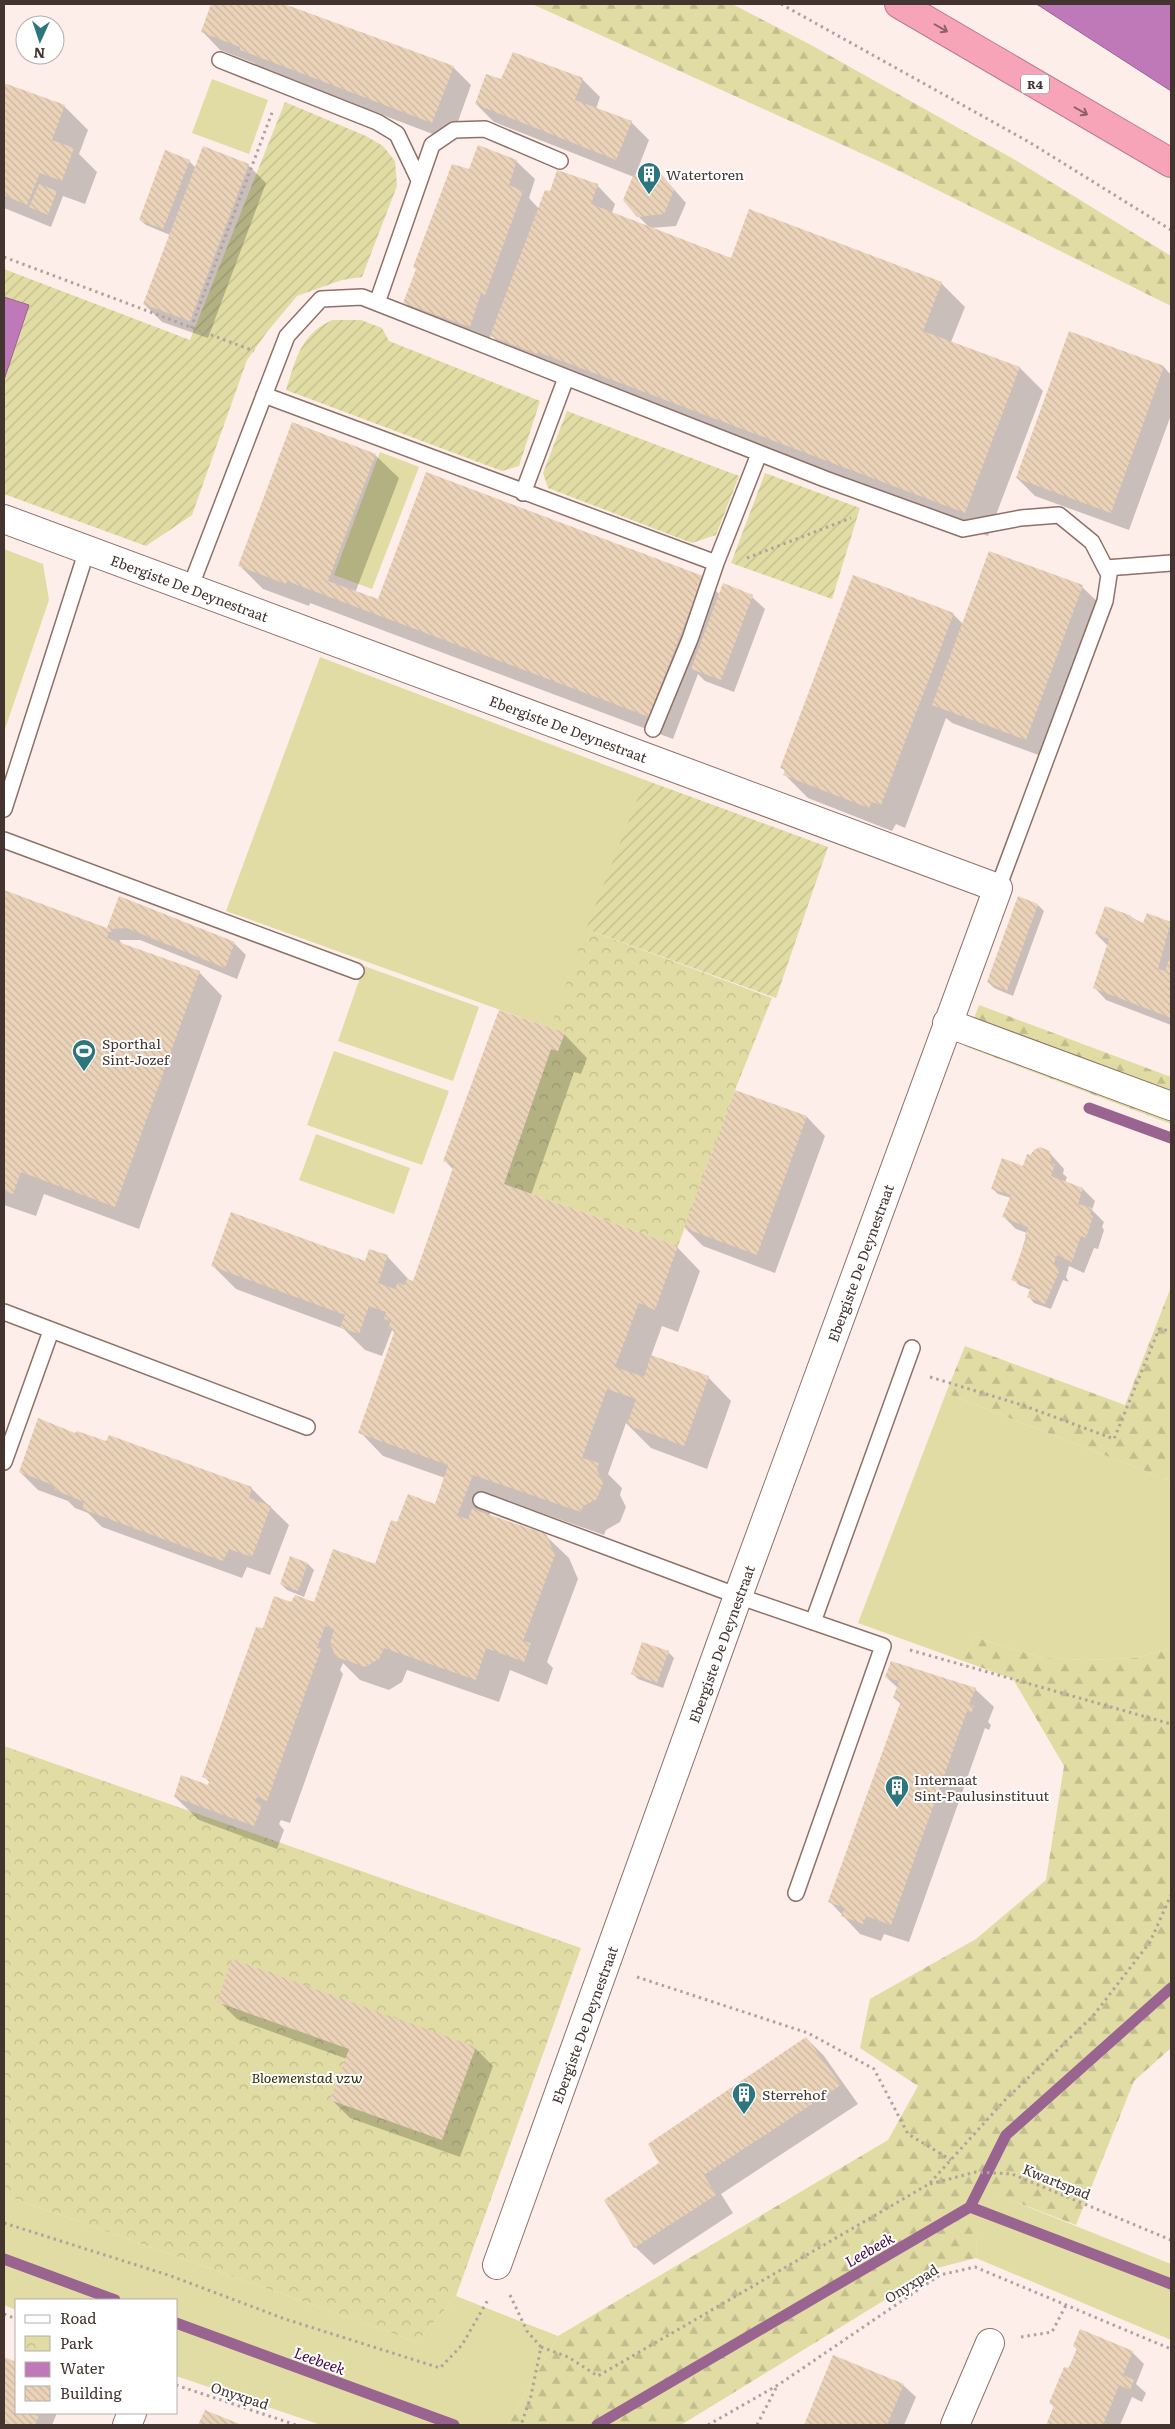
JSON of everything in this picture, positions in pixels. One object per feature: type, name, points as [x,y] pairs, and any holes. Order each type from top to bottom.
[{"type":"highway","name":"R4","points":[[899,4],[1171,163]]},
{"type":"street","name":"Ebergiste De Deynestraat","points":[[4,519],[998,888],[738,1596],[497,2275]]},
{"type":"street","points":[[947,1023],[1171,1106]]},
{"type":"street","points":[[956,2425],[990,2343]]},
{"type":"lane","points":[[220,60],[377,122],[397,134],[419,180]]},
{"type":"lane","points":[[377,303],[432,144],[454,130],[485,129],[560,160]]},
{"type":"lane","points":[[190,588],[287,336],[321,299],[362,297],[759,454],[963,529],[1021,518],[1059,515],[1092,542],[1106,568],[1109,575],[1105,601],[998,888]]},
{"type":"lane","points":[[523,493],[566,378]]},
{"type":"lane","points":[[264,395],[523,493],[716,563]]},
{"type":"lane","points":[[653,729],[690,639],[716,563],[759,454]]},
{"type":"lane","points":[[4,809],[87,550]]},
{"type":"lane","points":[[1106,568],[1171,563]]},
{"type":"lane","points":[[4,840],[356,971]]},
{"type":"lane","points":[[4,1312],[307,1427]]},
{"type":"lane","points":[[4,1462],[51,1331]]},
{"type":"lane","points":[[813,1622],[912,1348]]},
{"type":"lane","points":[[481,1500],[738,1596],[883,1646],[796,1893]]},
{"type":"path","points":[[781,4],[1029,142],[1171,230]]},
{"type":"path","points":[[191,328],[282,84]]},
{"type":"path","points":[[4,257],[278,359]]},
{"type":"path","points":[[716,563],[727,566],[866,512],[874,497]]},
{"type":"path","points":[[905,1369],[1022,1405],[1114,1439],[1159,1328],[1171,1331]]},
{"type":"path","points":[[883,1646],[920,1652],[1052,1692],[1171,1724]]},
{"type":"path","points":[[4,2223],[171,2276],[285,2319],[440,2368],[462,2345],[497,2275],[512,2297],[528,2331],[541,2347],[568,2356],[598,2376],[929,2184],[1005,2100],[1093,2016],[1150,1942],[1171,1896]]},
{"type":"path","points":[[628,1974],[808,2033],[874,2069],[908,2134],[951,2160]]},
{"type":"path","name":"Kwartspad","points":[[929,2184],[976,2172],[1012,2174],[1171,2240]]},
{"type":"path","name":"Onyxpad","points":[[708,2425],[778,2385],[940,2275],[975,2267],[1171,2349]]},
{"type":"path","points":[[990,2343],[1052,2332],[1066,2305]]},
{"type":"path","points":[[521,2425],[532,2396],[541,2347]]},
{"type":"path","points":[[757,2425],[778,2385]]},
{"type":"path","name":"Onyxpad","points":[[178,2386],[296,2425]]},
{"type":"green space","points":[[532,4],[732,4],[811,45],[1017,161],[1171,256],[1171,306],[887,165]]},
{"type":"green space","points":[[212,79],[268,100],[249,154],[192,133]]},
{"type":"green space","points":[[285,102],[366,136],[383,146],[395,161],[397,186],[362,277],[342,280],[297,296],[247,360],[192,515],[146,546],[4,494],[4,269],[190,340]]},
{"type":"green space","points":[[332,320],[361,320],[382,328],[389,341],[540,401],[519,466],[502,471],[286,390],[297,358],[306,341],[321,326]]},
{"type":"green space","points":[[567,411],[739,476],[716,535],[692,543],[548,488],[543,473]]},
{"type":"green space","points":[[380,452],[419,467],[372,589],[334,575]]},
{"type":"green space","points":[[765,473],[860,508],[832,599],[731,563]]},
{"type":"green space","points":[[4,549],[43,564],[49,600],[4,732]]},
{"type":"green space","points":[[320,657],[645,780],[550,1028],[226,911]]},
{"type":"green space","points":[[645,780],[828,847],[776,998],[586,929]]},
{"type":"green space","points":[[586,929],[772,998],[735,1090],[678,1246],[504,1184],[551,1049],[558,1051],[564,1034],[550,1028]]},
{"type":"green space","points":[[364,966],[479,1007],[453,1081],[338,1041]]},
{"type":"green space","points":[[979,1005],[1171,1077],[1171,1124],[964,1046]]},
{"type":"green space","points":[[334,1051],[449,1091],[422,1165],[307,1125]]},
{"type":"green space","points":[[316,1134],[410,1168],[394,1214],[299,1180]]},
{"type":"green space","points":[[1171,1287],[1171,1481],[946,1393],[965,1346],[1125,1405]]},
{"type":"green space","points":[[946,1393],[1171,1481],[1171,1648],[1136,1658],[1086,1660],[1042,1658],[975,1637],[963,1661],[858,1623]]},
{"type":"green space","points":[[975,1637],[1042,1658],[1086,1660],[1136,1658],[1171,1648],[1171,2048],[1134,2081],[1076,2225],[979,2188],[976,2258],[937,2268],[681,2425],[508,2425],[558,2336],[888,2140],[918,2086],[860,2048],[870,1999],[976,1939],[1046,1880],[1064,1766],[1013,1679],[963,1661]]},
{"type":"green space","name":"Bloemenstad vzw","points":[[4,1746],[581,1948],[456,2296],[417,2342],[4,2195]]},
{"type":"green space","points":[[978,2187],[1171,2264],[1171,2340],[976,2258]]},
{"type":"green space","points":[[4,2195],[417,2342],[456,2296],[558,2336],[508,2425],[321,2425],[178,2377],[178,2299],[15,2299],[15,2310],[4,2305]]},
{"type":"water","points":[[1035,4],[1171,4],[1171,91],[1038,5]]},
{"type":"water","points":[[4,297],[29,305],[4,380]]},
{"type":"building","points":[[211,4],[284,4],[454,66],[432,123],[240,50],[240,47],[201,32]]},
{"type":"building","points":[[513,52],[583,78],[575,100],[632,121],[616,160],[475,104],[486,74],[501,79]]},
{"type":"building","points":[[4,83],[65,105],[52,140],[74,148],[62,181],[40,173],[27,205],[4,195]]},
{"type":"building","points":[[478,145],[517,160],[509,185],[523,191],[485,295],[481,293],[470,327],[403,303],[416,269],[413,267],[452,164],[469,169]]},
{"type":"building","points":[[203,146],[249,164],[190,321],[143,304]]},
{"type":"building","points":[[165,150],[190,160],[163,229],[139,220]]},
{"type":"building","points":[[557,170],[598,184],[591,204],[731,258],[749,209],[942,282],[923,331],[1020,367],[965,513],[538,352],[537,354],[490,336],[545,190],[550,191]]},
{"type":"building","name":"Watertoren","points":[[658,170],[674,190],[664,214],[637,217],[623,200],[633,176]]},
{"type":"building","points":[[39,184],[57,191],[48,215],[29,207]]},
{"type":"building","points":[[1069,331],[1164,366],[1111,513],[1016,478]]},
{"type":"building","points":[[292,422],[376,454],[328,581],[378,599],[426,472],[703,576],[649,717],[287,581],[286,584],[238,566]]},
{"type":"building","points":[[989,551],[1083,585],[1026,740],[932,705]]},
{"type":"building","points":[[853,575],[954,613],[881,805],[872,802],[869,808],[783,775],[785,770],[780,768]]},
{"type":"building","points":[[723,583],[753,595],[721,680],[691,669]]},
{"type":"building","name":"Sporthal Sint-Jozef","points":[[4,890],[107,928],[119,896],[235,942],[225,968],[127,928],[110,929],[107,938],[200,971],[115,1207],[21,1172],[13,1194],[4,1191]]},
{"type":"building","points":[[1018,896],[1038,904],[1007,991],[987,982]]},
{"type":"building","points":[[1105,906],[1132,916],[1131,918],[1143,923],[1147,913],[1171,922],[1158,969],[1165,971],[1171,955],[1171,1018],[1093,988],[1109,939],[1095,934]]},
{"type":"building","points":[[499,1010],[565,1033],[558,1051],[551,1049],[504,1184],[678,1246],[655,1310],[639,1303],[615,1367],[644,1377],[651,1355],[709,1376],[684,1446],[627,1425],[636,1399],[607,1389],[582,1458],[599,1463],[597,1470],[603,1483],[597,1499],[583,1506],[581,1512],[473,1475],[457,1516],[468,1519],[472,1509],[546,1534],[555,1555],[523,1641],[531,1643],[524,1662],[486,1648],[476,1680],[384,1648],[379,1659],[365,1667],[336,1657],[330,1643],[334,1629],[325,1626],[317,1648],[321,1649],[267,1801],[257,1797],[255,1802],[262,1805],[254,1826],[174,1797],[181,1775],[208,1785],[210,1780],[202,1777],[256,1627],[263,1628],[274,1596],[291,1602],[295,1595],[314,1602],[333,1549],[375,1564],[391,1520],[397,1522],[408,1494],[435,1504],[448,1465],[358,1433],[395,1330],[388,1328],[391,1321],[384,1319],[386,1312],[369,1306],[359,1334],[340,1327],[345,1315],[211,1266],[231,1212],[365,1261],[369,1249],[388,1255],[378,1283],[395,1289],[398,1282],[404,1285],[407,1279],[413,1281],[454,1165],[443,1161]]},
{"type":"building","points":[[735,1090],[807,1116],[757,1255],[684,1228]]},
{"type":"building","points":[[1040,1147],[1050,1151],[1051,1163],[1055,1164],[1051,1176],[1083,1188],[1078,1204],[1092,1208],[1090,1215],[1093,1216],[1086,1238],[1081,1236],[1072,1262],[1057,1255],[1054,1263],[1059,1272],[1045,1304],[1027,1297],[1031,1287],[1011,1280],[1027,1237],[1025,1236],[1028,1227],[1002,1217],[1011,1195],[991,1189],[1002,1158],[1023,1166],[1027,1154],[1030,1155]]},
{"type":"building","points":[[38,1418],[75,1433],[77,1431],[106,1441],[109,1435],[252,1487],[249,1498],[271,1506],[252,1557],[229,1549],[223,1561],[82,1509],[84,1502],[55,1490],[53,1485],[19,1472]]},
{"type":"building","points":[[290,1556],[308,1563],[298,1591],[280,1584]]},
{"type":"building","points":[[642,1642],[669,1651],[657,1683],[631,1674]]},
{"type":"building","name":"Internaat Sint-Paulusinstituut","points":[[891,1661],[976,1688],[969,1704],[974,1706],[971,1713],[967,1711],[891,1925],[866,1916],[863,1924],[841,1916],[845,1908],[828,1902],[901,1701],[893,1698],[899,1681],[885,1677]]},
{"type":"building","points":[[232,1959],[476,2047],[442,2140],[330,2100],[349,2049],[217,2002]]},
{"type":"building","name":"Sterrehof","points":[[806,2037],[841,2085],[704,2175],[716,2195],[634,2248],[604,2200],[659,2163],[648,2144]]},
{"type":"building","points":[[1080,2329],[1133,2351],[1123,2375],[1134,2380],[1130,2390],[1119,2385],[1103,2425],[1046,2425],[1054,2406],[1049,2403],[1064,2367],[1069,2368],[1077,2348],[1073,2346]]},
{"type":"building","points":[[833,2355],[904,2384],[887,2425],[804,2425]]},
{"type":"building","points":[[4,2357],[15,2362],[15,2414],[40,2414],[35,2425],[4,2425]]},
{"type":"building","points":[[205,2410],[242,2425],[198,2425]]},
{"type":"waterway","points":[[1089,1108],[1171,1138]]},
{"type":"waterway","points":[[970,2207],[1006,2135],[1171,1988]]},
{"type":"waterway","name":"Leebeek","points":[[597,2425],[970,2207],[1171,2284]]},
{"type":"waterway","name":"Leebeek","points":[[4,2259],[112,2299]]},
{"type":"waterway","name":"Leebeek","points":[[178,2324],[454,2425]]},
{"type":"place","name":"Watertoren","points":[[649,195]]},
{"type":"place","name":"Sporthal Sint-Jozef","points":[[84,1072]]},
{"type":"place","name":"Internaat Sint-Paulusinstituut","points":[[897,1808]]},
{"type":"place","name":"Sterrehof","points":[[744,2115]]}]
